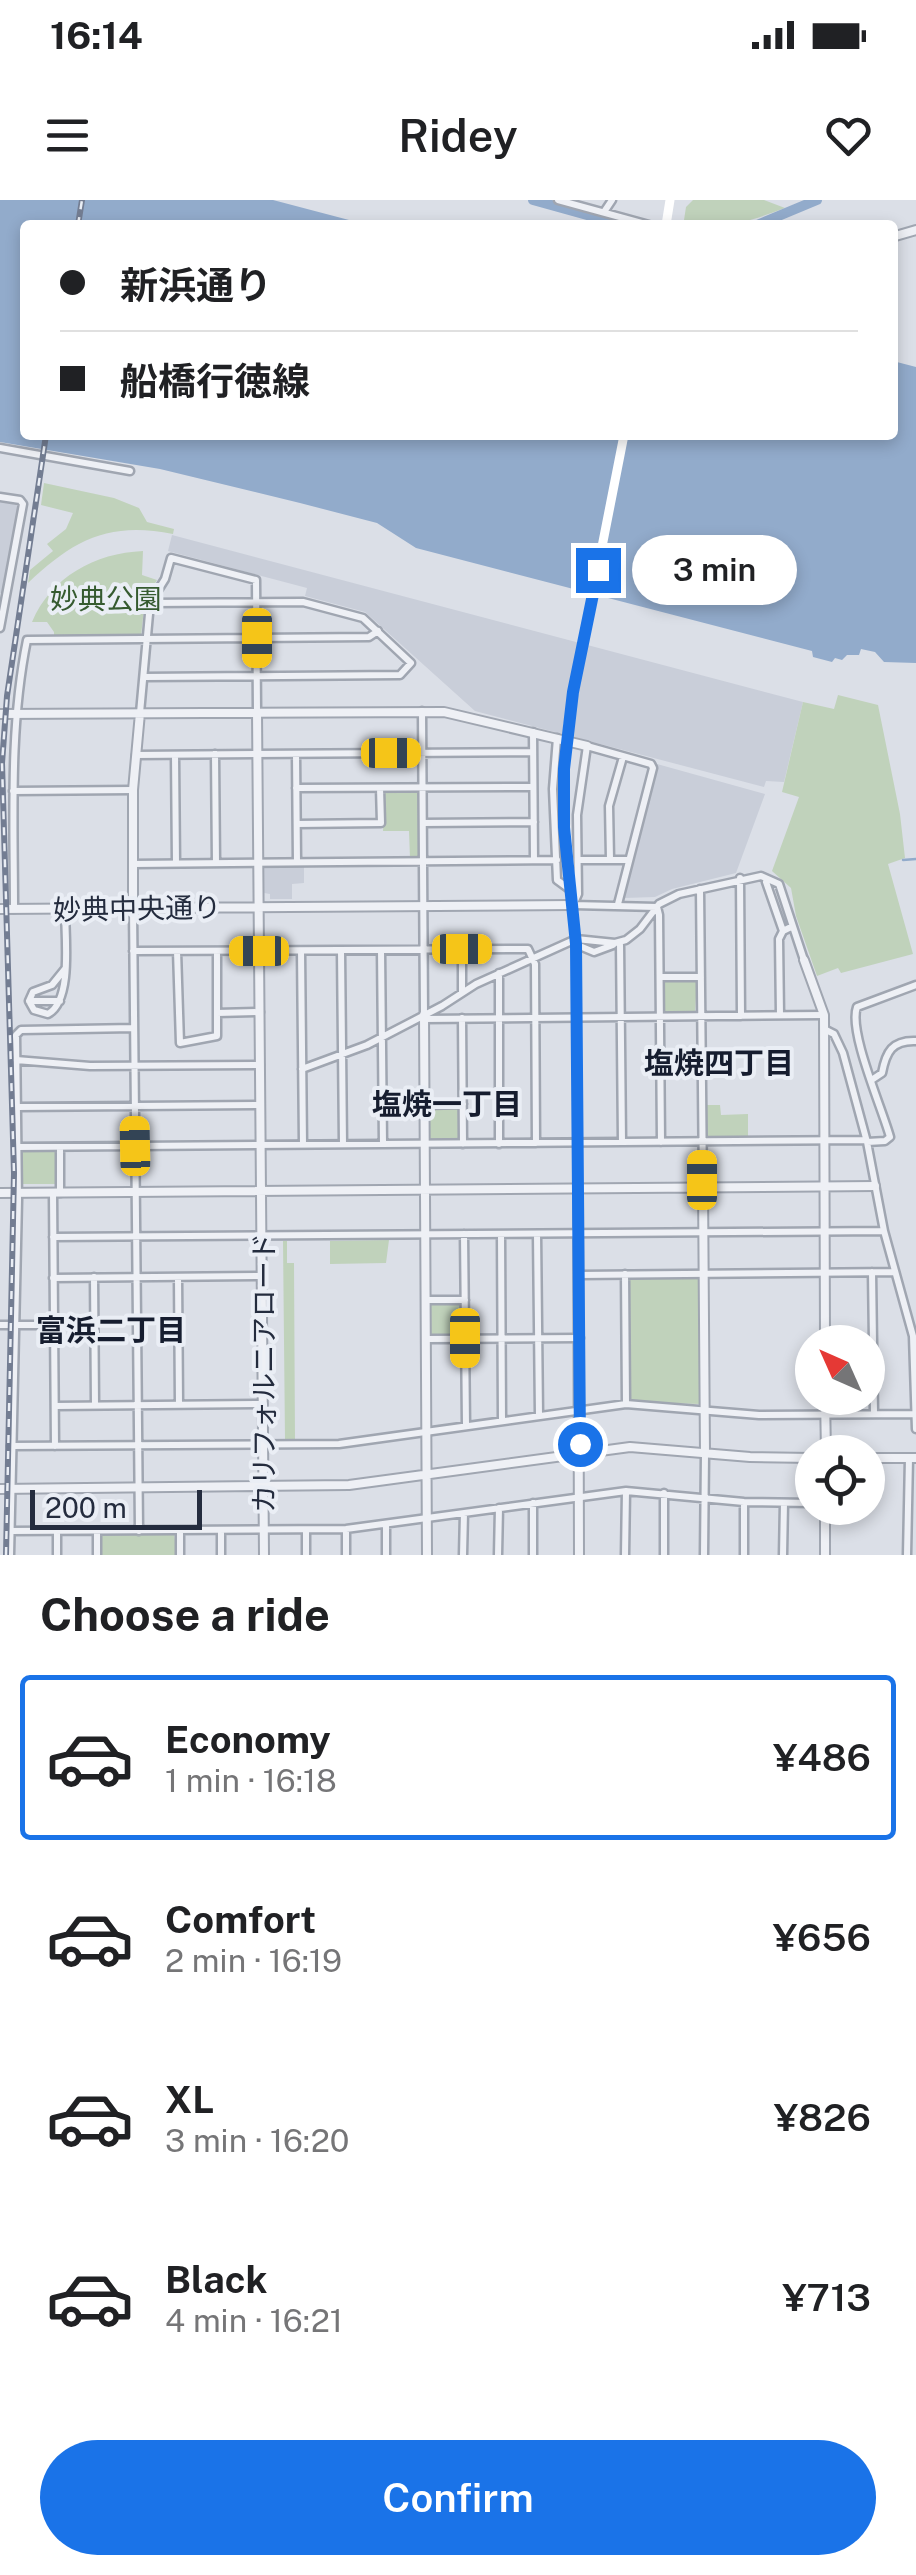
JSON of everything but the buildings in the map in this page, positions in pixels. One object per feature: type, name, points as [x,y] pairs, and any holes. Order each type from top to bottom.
[{"type":"main road","points":[[578,1188],[579,942],[563,796],[565,745],[623,440]]},
{"type":"street","points":[[558,200],[632,220]]},
{"type":"street","points":[[604,212],[612,200]]},
{"type":"street","points":[[0,448],[130,471]]},
{"type":"street","points":[[0,497],[24,504],[0,628]]},
{"type":"street","points":[[139,1530],[133,790],[150,602],[165,579],[171,558],[256,580],[257,712]]},
{"type":"street","points":[[144,677],[400,674],[411,663],[363,618],[303,602],[150,602]]},
{"type":"street","points":[[14,910],[16,714],[26,640],[369,637],[378,631]]},
{"type":"street","points":[[0,714],[422,711],[460,714],[651,764],[654,768],[618,904]]},
{"type":"street","points":[[422,711],[427,1555]]},
{"type":"street","name":"カリフォルニアロード","points":[[257,712],[264,1555]]},
{"type":"street","points":[[533,732],[534,860]]},
{"type":"street","points":[[557,738],[554,789],[558,882],[572,891]]},
{"type":"street","points":[[587,746],[577,815],[578,894],[573,905],[656,906]]},
{"type":"street","points":[[136,754],[533,752]]},
{"type":"street","points":[[215,754],[216,863]]},
{"type":"street","points":[[296,754],[297,862]]},
{"type":"street","points":[[176,755],[176,863]]},
{"type":"street","points":[[610,860],[609,806],[623,757]]},
{"type":"street","points":[[296,788],[533,786]]},
{"type":"street","points":[[297,824],[381,823],[380,788]]},
{"type":"street","points":[[13,791],[133,790]]},
{"type":"street","points":[[423,823],[534,822]]},
{"type":"street","points":[[133,864],[557,860]]},
{"type":"street","points":[[578,860],[630,860]]},
{"type":"street","points":[[302,1069],[424,1017],[534,957],[579,942],[618,943],[640,929],[656,906],[679,894],[740,878],[764,876],[779,884],[787,901],[787,929],[779,939],[780,1016]]},
{"type":"street","points":[[740,878],[741,1016]]},
{"type":"street","points":[[766,882],[804,960],[824,1014],[825,1325]]},
{"type":"street","points":[[700,888],[704,1555]]},
{"type":"street","name":"妙典中央通り","points":[[0,910],[573,905]]},
{"type":"street","points":[[656,906],[660,915],[662,1142]]},
{"type":"street","points":[[30,1001],[34,1010],[43,1014],[52,1012],[60,999],[66,969],[64,909]]},
{"type":"street","points":[[618,943],[622,1142]]},
{"type":"street","points":[[133,951],[524,948],[534,957],[536,1143]]},
{"type":"street","points":[[462,949],[462,993]]},
{"type":"street","points":[[381,950],[383,1144]]},
{"type":"street","points":[[176,951],[178,1042],[216,1038],[216,951]]},
{"type":"street","points":[[301,951],[303,1145]]},
{"type":"street","points":[[341,951],[343,1144]]},
{"type":"street","points":[[30,1001],[36,990],[58,981],[66,969]]},
{"type":"street","points":[[499,973],[499,1144]]},
{"type":"street","points":[[660,977],[700,977]]},
{"type":"street","points":[[18,1148],[886,1141],[890,1136],[854,1021],[856,1006],[916,985]]},
{"type":"street","points":[[46,987],[60,999]]},
{"type":"street","points":[[30,1001],[60,999]]},
{"type":"street","points":[[218,1013],[260,1012]]},
{"type":"street","points":[[424,1017],[824,1014]]},
{"type":"street","points":[[462,1018],[463,1144]]},
{"type":"street","points":[[10,1555],[5,1489],[11,1446],[18,1193],[16,1035],[21,1030],[134,1028]]},
{"type":"street","points":[[824,1029],[834,1034],[843,1054],[914,1344],[916,1429]]},
{"type":"street","points":[[872,1080],[882,1073],[890,1048],[916,1041]]},
{"type":"street","points":[[16,1060],[90,1066],[260,1065]]},
{"type":"street","points":[[425,1106],[462,1104]]},
{"type":"street","points":[[17,1107],[260,1105]]},
{"type":"street","points":[[55,1446],[53,1237],[60,1147]]},
{"type":"street","points":[[0,1193],[875,1186]]},
{"type":"street","points":[[578,1188],[579,1555]]},
{"type":"street","points":[[53,1237],[884,1231]]},
{"type":"street","points":[[464,1234],[466,1425]]},
{"type":"street","points":[[500,1234],[502,1420]]},
{"type":"street","points":[[537,1234],[539,1415]]},
{"type":"street","points":[[872,1272],[873,1325]]},
{"type":"street","points":[[579,1275],[895,1272]]},
{"type":"street","points":[[624,1274],[626,1404]]},
{"type":"street","points":[[54,1278],[262,1276]]},
{"type":"street","points":[[94,1277],[95,1405]]},
{"type":"street","points":[[178,1277],[179,1405]]},
{"type":"street","points":[[426,1300],[465,1300]]},
{"type":"street","points":[[0,1325],[54,1326]]},
{"type":"street","points":[[427,1339],[580,1338]]},
{"type":"street","points":[[54,1406],[262,1404]]},
{"type":"street","points":[[11,1446],[340,1444],[626,1404],[795,1415]]},
{"type":"street","points":[[885,1414],[914,1414]]},
{"type":"street","points":[[826,1415],[826,1435]]},
{"type":"street","points":[[5,1489],[349,1485],[630,1447],[795,1457]]},
{"type":"street","points":[[885,1458],[912,1458],[908,1555]]},
{"type":"street","points":[[10,1531],[346,1529],[626,1492],[795,1503]]},
{"type":"street","points":[[625,1555],[626,1492]]},
{"type":"street","points":[[664,1494],[664,1555]]},
{"type":"street","points":[[744,1502],[744,1555]]},
{"type":"street","points":[[533,1555],[534,1503]]},
{"type":"street","points":[[783,1555],[784,1503]]},
{"type":"street","points":[[498,1508],[498,1555]]},
{"type":"street","points":[[463,1555],[464,1513]]},
{"type":"street","points":[[386,1524],[386,1555]]},
{"type":"street","points":[[825,1525],[825,1555]]},
{"type":"street","points":[[346,1529],[346,1555]]},
{"type":"street","points":[[56,1530],[56,1555]]},
{"type":"street","points":[[180,1530],[180,1555]]},
{"type":"street","points":[[221,1530],[221,1555]]},
{"type":"street","points":[[306,1530],[306,1555]]},
{"type":"street","points":[[97,1531],[97,1555]]},
{"type":"shaded area","points":[[0,500],[19,506],[3,593],[0,593]]},
{"type":"shaded area","points":[[172,535],[803,702],[784,782],[766,781],[764,787],[475,711],[365,612],[305,596],[307,588],[168,551]]},
{"type":"shaded area","points":[[657,764],[765,794],[736,873],[655,897],[624,898]]},
{"type":"shaded area","points":[[304,866],[304,883],[292,884],[292,899],[270,899],[270,894],[264,893],[264,867]]},
{"type":"green space","points":[[693,200],[764,200],[785,208],[751,220],[684,220],[686,207]]},
{"type":"green space","name":"妙典公園","points":[[44,483],[114,498],[139,508],[147,522],[174,529],[173,534],[130,530],[93,538],[61,555],[28,583],[30,570],[53,551],[47,544],[66,529],[73,513],[41,505]]},
{"type":"green space","name":"妙典公園","points":[[143,551],[142,575],[157,580],[145,600],[141,636],[54,637],[47,622],[32,622],[51,592],[77,570],[108,557]]},
{"type":"green space","points":[[838,695],[878,705],[905,858],[888,864],[913,954],[841,973],[838,968],[817,976],[796,916],[791,888],[772,871],[799,797],[782,792],[803,702],[834,709]]},
{"type":"green space","points":[[385,790],[420,792],[418,858],[410,858],[409,831],[383,831]]},
{"type":"green space","points":[[664,979],[697,981],[695,1014],[663,1012]]},
{"type":"green space","points":[[705,1105],[720,1105],[721,1115],[748,1114],[748,1139],[708,1140]]},
{"type":"green space","points":[[459,1106],[461,1139],[428,1139],[427,1108]]},
{"type":"green space","points":[[21,1150],[56,1150],[58,1184],[22,1184]]},
{"type":"green space","points":[[389,1240],[386,1263],[330,1264],[330,1241]]},
{"type":"green space","points":[[283,1241],[287,1241],[287,1263],[294,1263],[295,1439],[285,1439]]},
{"type":"green space","points":[[697,1276],[700,1404],[630,1402],[627,1278]]},
{"type":"green space","points":[[430,1303],[462,1303],[460,1336],[431,1334]]},
{"type":"green space","points":[[102,1533],[174,1533],[177,1555],[100,1555]]},
{"type":"water","points":[[0,200],[273,200],[349,220],[20,220],[20,440],[898,440],[898,362],[916,367],[916,663],[884,662],[875,652],[861,649],[859,655],[835,658],[832,662],[813,657],[812,651],[416,548],[377,523],[160,469],[0,442]]},
{"type":"waterway","points":[[533,200],[605,220]]},
{"type":"waterway","points":[[769,220],[817,200]]},
{"type":"waterway","points":[[903,860],[916,859]]},
{"type":"waterway","points":[[770,883],[777,904]]},
{"type":"waterway","points":[[779,911],[794,939]]},
{"type":"railway","points":[[79,220],[82,200]]},
{"type":"railway","points":[[6,1555],[14,1173],[2,763],[7,696],[45,440]]},
{"type":"district","name":"塩焼四丁目","points":[[719,1063]]},
{"type":"district","name":"塩焼一丁目","points":[[447,1104]]},
{"type":"district","name":"富浜二丁目","points":[[111,1330]]},
{"type":"route","points":[[580,1444],[576,944],[564,827],[564,769],[573,692],[598,570]]}]
